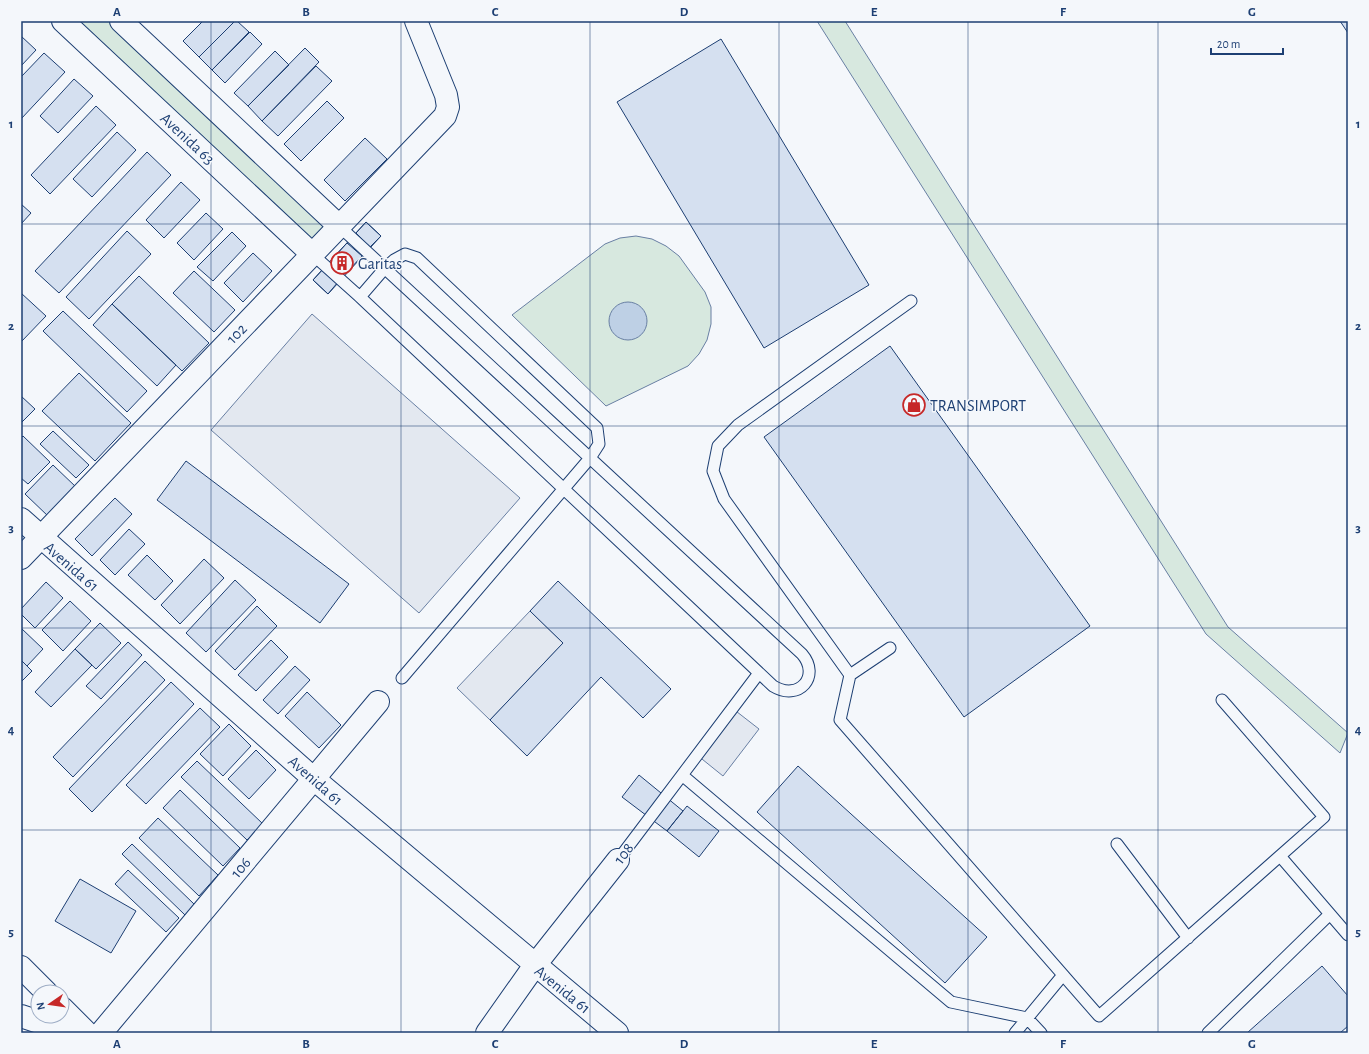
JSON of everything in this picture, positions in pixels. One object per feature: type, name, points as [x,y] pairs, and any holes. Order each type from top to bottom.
[{"type":"street","name":"Avenida 63","points":[[63,21],[312,254]]},
{"type":"street","points":[[121,21],[339,226]]},
{"type":"street","name":"102","points":[[21,558],[445,116],[448,107],[446,95],[416,21]]},
{"type":"street","name":"Avenida 61","points":[[21,519],[40,538],[314,779],[617,1033]]},
{"type":"street","name":"106","points":[[101,1033],[378,702]]},
{"type":"street","name":"108","points":[[487,1033],[535,965],[618,860]]},
{"type":"street","points":[[21,967],[38,984]]},
{"type":"street","points":[[21,1016],[72,1033]]},
{"type":"street","points":[[70,1016],[88,1033]]},
{"type":"lane","points":[[312,254],[360,297],[759,673],[779,690],[792,691],[799,689],[804,684],[809,672],[809,666],[802,654],[339,226]]},
{"type":"lane","points":[[360,297],[385,268],[394,260],[405,254],[417,258],[597,428],[599,444],[590,458],[402,678]]},
{"type":"lane","points":[[850,675],[724,499],[713,472],[718,446],[738,425],[911,301]]},
{"type":"lane","points":[[890,648],[850,675],[840,720],[1099,1016],[1324,817],[1222,700]]},
{"type":"lane","name":"108","points":[[618,860],[759,673]]},
{"type":"lane","points":[[682,775],[951,1002],[1027,1018],[1041,1033]]},
{"type":"lane","points":[[1117,844],[1188,938]]},
{"type":"lane","points":[[1280,856],[1348,935]]},
{"type":"lane","points":[[1208,1033],[1330,914]]},
{"type":"lane","points":[[1015,1033],[1063,975]]},
{"type":"shaded area","points":[[75,21],[110,21],[329,226],[313,244]]},
{"type":"shaded area","points":[[817,21],[845,21],[1228,627],[1348,733],[1340,753],[1206,634]]},
{"type":"shaded area","points":[[636,236],[652,239],[666,246],[679,256],[705,292],[711,307],[711,324],[707,340],[699,354],[688,366],[606,406],[512,315],[605,244],[620,238]]},
{"type":"shaded area","points":[[312,314],[520,498],[419,613],[211,430]]},
{"type":"shaded area","points":[[530,611],[563,643],[490,720],[457,688]]},
{"type":"shaded area","points":[[732,708],[759,729],[723,776],[697,755]]},
{"type":"water","points":[[624,302],[632,302],[639,305],[644,310],[647,321],[644,332],[639,337],[632,340],[624,340],[617,337],[612,332],[609,325],[609,317],[612,310],[617,305]]},
{"type":"building","points":[[203,21],[235,21],[199,57],[183,41]]},
{"type":"building","points":[[235,21],[237,21],[249,32],[212,70],[199,57]]},
{"type":"building","points":[[1340,21],[1348,21],[1348,33]]},
{"type":"building","points":[[250,32],[262,44],[225,83],[212,70]]},
{"type":"building","points":[[21,36],[36,50],[21,66]]},
{"type":"building","points":[[721,39],[869,285],[764,348],[617,102]]},
{"type":"building","points":[[305,48],[319,62],[262,121],[248,106]]},
{"type":"building","points":[[275,51],[289,65],[248,106],[234,93]]},
{"type":"building","points":[[44,53],[65,72],[21,119],[21,77]]},
{"type":"building","points":[[316,66],[332,81],[278,136],[262,121]]},
{"type":"building","points":[[74,79],[93,96],[58,133],[40,116]]},
{"type":"building","points":[[327,101],[344,118],[301,161],[284,144]]},
{"type":"building","points":[[96,106],[116,125],[50,194],[31,175]]},
{"type":"building","points":[[117,132],[136,150],[92,197],[73,179]]},
{"type":"building","points":[[365,138],[387,159],[345,201],[324,180]]},
{"type":"building","points":[[147,152],[171,175],[59,293],[35,271]]},
{"type":"building","points":[[181,182],[200,200],[164,238],[146,220]]},
{"type":"building","points":[[21,204],[31,213],[21,224]]},
{"type":"building","points":[[206,213],[223,229],[194,260],[177,243]]},
{"type":"building","name":"Garitas","points":[[366,222],[381,236],[328,294],[313,280]]},
{"type":"building","points":[[366,222],[381,236],[370,247],[356,233]]},
{"type":"building","points":[[127,231],[151,254],[89,319],[66,297]]},
{"type":"building","points":[[232,232],[246,246],[213,281],[197,267]]},
{"type":"building","points":[[347,243],[362,256],[348,271],[334,257]]},
{"type":"building","points":[[253,253],[272,271],[243,302],[224,283]]},
{"type":"building","points":[[323,269],[338,282],[328,294],[313,280]]},
{"type":"building","points":[[194,271],[235,310],[214,332],[173,293]]},
{"type":"building","points":[[139,276],[209,343],[182,371],[112,304]]},
{"type":"building","points":[[21,293],[46,316],[21,342]]},
{"type":"building","points":[[112,304],[176,365],[157,386],[93,325]]},
{"type":"building","points":[[63,311],[147,391],[127,412],[43,331]]},
{"type":"building","points":[[890,346],[1090,626],[964,717],[764,437]]},
{"type":"building","points":[[79,373],[131,423],[95,461],[42,411]]},
{"type":"building","points":[[21,396],[35,409],[21,423]]},
{"type":"building","points":[[53,431],[89,465],[76,478],[40,444]]},
{"type":"building","points":[[23,436],[50,462],[28,484],[21,478],[21,438]]},
{"type":"building","points":[[186,461],[349,584],[320,623],[157,500]]},
{"type":"building","points":[[53,465],[77,488],[49,517],[25,494]]},
{"type":"building","points":[[115,498],[132,514],[92,556],[75,539]]},
{"type":"building","points":[[129,529],[145,544],[115,575],[100,560]]},
{"type":"building","points":[[147,555],[173,581],[155,600],[128,575]]},
{"type":"building","points":[[204,559],[224,578],[180,624],[161,605]]},
{"type":"building","points":[[235,580],[256,600],[206,652],[186,633]]},
{"type":"building","points":[[558,581],[671,689],[643,718],[601,677],[527,756],[490,720],[563,643],[530,611]]},
{"type":"building","points":[[46,582],[63,598],[35,628],[21,614],[21,609]]},
{"type":"building","points":[[70,601],[91,621],[63,651],[42,630]]},
{"type":"building","points":[[257,606],[277,626],[235,670],[215,651]]},
{"type":"building","points":[[100,623],[121,643],[96,669],[75,649]]},
{"type":"building","points":[[21,628],[43,649],[27,666],[21,660]]},
{"type":"building","points":[[271,640],[288,657],[256,691],[238,675]]},
{"type":"building","points":[[128,642],[142,655],[101,699],[86,686]]},
{"type":"building","points":[[75,649],[92,665],[51,707],[35,692]]},
{"type":"building","points":[[21,660],[32,671],[21,682]]},
{"type":"building","points":[[145,661],[165,680],[73,777],[53,757]]},
{"type":"building","points":[[295,666],[310,680],[278,714],[263,700]]},
{"type":"building","points":[[171,682],[194,704],[92,812],[69,789]]},
{"type":"building","points":[[307,692],[341,725],[319,748],[285,716]]},
{"type":"building","points":[[200,708],[220,727],[146,804],[126,785]]},
{"type":"building","points":[[229,724],[251,746],[223,776],[200,754]]},
{"type":"building","points":[[256,750],[276,770],[249,799],[228,779]]},
{"type":"building","points":[[197,761],[263,824],[247,840],[181,777]]},
{"type":"building","points":[[798,766],[987,937],[945,983],[757,812]]},
{"type":"building","points":[[639,775],[683,811],[667,831],[622,797]]},
{"type":"building","points":[[180,790],[240,848],[223,866],[163,808]]},
{"type":"building","points":[[687,806],[719,831],[699,857],[667,831]]},
{"type":"building","points":[[158,818],[218,875],[199,896],[139,838]]},
{"type":"building","points":[[132,844],[195,905],[185,915],[122,854]]},
{"type":"building","points":[[128,870],[179,918],[166,932],[115,884]]},
{"type":"building","points":[[80,879],[136,911],[111,953],[55,921]]},
{"type":"building","points":[[1322,966],[1348,996],[1348,1026],[1340,1033],[1247,1033]]},
{"type":"place","name":"Garitas","points":[[342,263]]},
{"type":"place","name":"TRANSIMPORT","points":[[914,405]]}]
